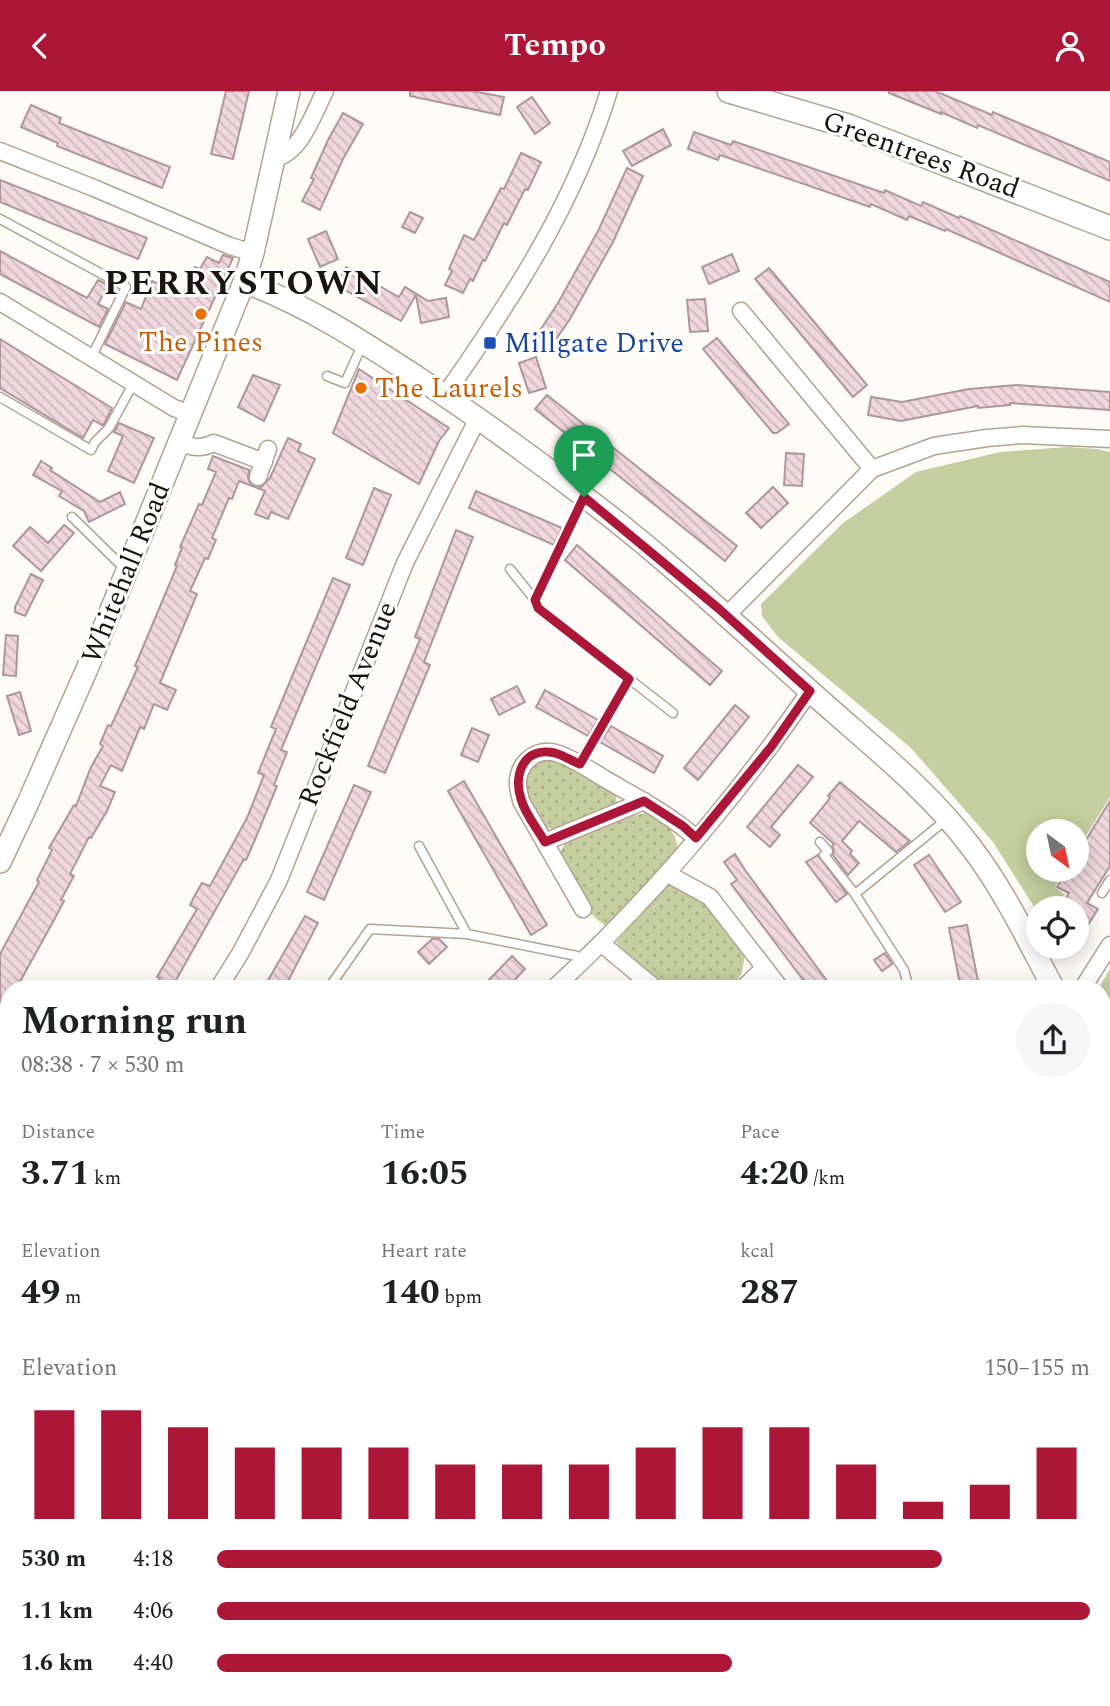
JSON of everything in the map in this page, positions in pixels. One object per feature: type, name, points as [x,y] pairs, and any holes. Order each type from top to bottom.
[{"type":"main road","name":"Greentrees Road","points":[[732,91],[848,126],[1110,228]]},
{"type":"street","name":"Whitehall Road","points":[[0,862],[77,694],[244,282],[253,253],[289,91]]},
{"type":"street","points":[[275,158],[289,152],[299,140],[325,91]]},
{"type":"street","points":[[445,395],[532,266],[585,157],[609,91]]},
{"type":"street","points":[[0,151],[230,246],[253,253]]},
{"type":"street","points":[[244,282],[312,314],[445,395],[584,497],[726,615],[916,786],[947,818],[999,886],[1049,980]]},
{"type":"street","points":[[0,302],[133,384],[174,408],[191,414]]},
{"type":"street","points":[[741,311],[872,469]]},
{"type":"street","name":"Rockfield Avenue","points":[[223,980],[279,880],[405,563],[478,418]]},
{"type":"street","points":[[726,615],[872,469],[934,446],[987,437],[1023,435],[1110,439]]},
{"type":"street","points":[[180,442],[192,448],[214,443],[263,463]]},
{"type":"street","points":[[563,980],[602,944],[668,874],[771,747],[810,691]]},
{"type":"street","points":[[583,909],[521,801],[517,783],[521,766],[532,756],[555,753],[580,764],[644,801],[683,826],[696,838]]},
{"type":"street","points":[[545,842],[644,801]]},
{"type":"street","points":[[668,874],[709,897],[774,980]]},
{"type":"street","points":[[602,944],[645,980]]},
{"type":"street","points":[[1088,980],[1110,945]]},
{"type":"street","points":[[751,980],[764,968]]},
{"type":"lane","points":[[0,219],[126,287],[91,358]]},
{"type":"lane","points":[[327,376],[345,383],[363,343]]},
{"type":"lane","points":[[0,397],[91,450],[109,428],[133,384]]},
{"type":"lane","points":[[535,600],[584,497]]},
{"type":"lane","points":[[72,517],[127,572]]},
{"type":"lane","points":[[510,569],[535,600],[538,608],[673,713]]},
{"type":"lane","points":[[580,764],[629,679]]},
{"type":"lane","points":[[855,894],[947,818]]},
{"type":"lane","points":[[820,842],[828,851],[824,855],[855,894],[904,969],[907,980]]},
{"type":"lane","points":[[419,846],[467,934]]},
{"type":"lane","points":[[1102,893],[1110,880]]},
{"type":"lane","points":[[337,980],[370,929],[467,934],[578,956],[583,962]]},
{"type":"green space","points":[[1068,447],[1110,452],[1110,797],[1089,831],[1089,819],[1026,819],[1026,882],[1058,882],[1055,887],[1064,896],[1027,896],[993,842],[911,748],[778,637],[762,616],[761,604],[843,523],[916,472],[1000,452]]},
{"type":"green space","points":[[542,759],[560,760],[614,791],[617,802],[614,807],[559,830],[546,828],[540,822],[524,789],[526,770]]},
{"type":"green space","points":[[645,813],[668,826],[675,836],[678,849],[606,927],[589,912],[586,897],[560,853],[566,840],[622,818]]},
{"type":"green space","points":[[667,884],[709,904],[745,955],[742,973],[737,980],[659,980],[616,942]]},
{"type":"green space","points":[[1110,969],[1110,980],[1103,980]]},
{"type":"building","points":[[226,91],[249,91],[233,159],[211,154]]},
{"type":"building","points":[[410,91],[472,91],[504,97],[500,115],[410,96]]},
{"type":"building","points":[[889,91],[935,91],[992,115],[993,112],[1110,162],[1110,181],[978,125],[977,128]]},
{"type":"building","points":[[532,97],[550,123],[535,134],[517,107]]},
{"type":"building","points":[[31,105],[61,118],[59,123],[170,167],[162,188],[57,146],[58,143],[21,127]]},
{"type":"building","points":[[343,113],[363,124],[343,159],[320,210],[302,201],[314,179],[311,178],[328,140]]},
{"type":"building","points":[[663,129],[671,145],[632,166],[623,151]]},
{"type":"building","points":[[694,132],[731,145],[733,141],[884,193],[885,190],[921,206],[923,202],[959,218],[960,216],[1110,282],[1110,302],[946,229],[945,231],[909,216],[907,220],[871,204],[870,207],[720,155],[718,160],[688,149]]},
{"type":"building","points":[[521,153],[541,162],[528,190],[525,189],[507,225],[504,223],[485,261],[483,260],[473,281],[470,279],[463,293],[445,285],[464,235],[474,240],[501,188],[504,189]]},
{"type":"building","points":[[627,168],[643,176],[613,242],[570,319],[552,345],[537,335],[598,231]]},
{"type":"building","points":[[0,180],[147,238],[138,259],[0,202]]},
{"type":"building","points":[[410,212],[423,218],[415,233],[402,227]]},
{"type":"building","points":[[326,231],[338,259],[320,267],[308,239]]},
{"type":"building","points":[[0,251],[87,298],[98,280],[108,285],[98,304],[108,309],[99,327],[0,274]]},
{"type":"building","points":[[732,254],[739,271],[709,284],[702,267]]},
{"type":"building","points":[[223,255],[233,258],[177,380],[105,344],[126,302],[141,309],[152,281],[183,294],[195,267],[200,269],[207,257],[219,263]]},
{"type":"building","points":[[346,267],[399,297],[405,287],[428,301],[446,298],[449,317],[421,323],[416,295],[401,321],[336,285]]},
{"type":"building","points":[[769,268],[867,385],[853,397],[755,279]]},
{"type":"building","points":[[705,299],[708,331],[690,332],[687,300]]},
{"type":"building","points":[[717,338],[789,424],[777,433],[773,433],[703,349]]},
{"type":"building","points":[[0,339],[112,408],[104,424],[93,420],[83,438],[0,388]]},
{"type":"building","points":[[536,357],[546,388],[529,393],[519,363]]},
{"type":"building","points":[[359,369],[449,428],[439,441],[419,484],[333,433]]},
{"type":"building","points":[[253,375],[280,385],[264,421],[238,407]]},
{"type":"building","points":[[1017,385],[1110,392],[1110,410],[1010,403],[978,406],[901,421],[868,415],[871,397],[902,402],[969,389]]},
{"type":"building","points":[[547,395],[737,546],[725,561],[535,409]]},
{"type":"building","points":[[119,423],[154,438],[134,483],[108,471],[123,436],[114,432]]},
{"type":"building","points":[[288,438],[301,444],[298,451],[315,459],[288,519],[271,512],[268,519],[255,514],[265,491],[239,481],[212,538],[216,540],[208,559],[205,558],[190,591],[197,594],[160,683],[176,690],[167,710],[154,704],[144,729],[140,727],[122,771],[111,765],[100,786],[115,792],[107,811],[91,838],[89,837],[70,874],[74,876],[61,900],[64,901],[21,980],[0,980],[0,954],[39,882],[37,880],[52,850],[49,848],[74,805],[76,806],[91,767],[103,746],[100,744],[108,725],[111,726],[138,667],[135,666],[177,566],[175,565],[182,548],[180,547],[216,472],[208,469],[213,456],[249,470],[250,483],[261,487],[270,478]]},
{"type":"building","points":[[786,453],[804,454],[802,486],[784,485]]},
{"type":"building","points":[[41,461],[52,468],[50,470],[100,502],[120,492],[125,504],[89,522],[84,511],[59,496],[62,491],[33,475]]},
{"type":"building","points":[[773,487],[788,503],[761,528],[746,513]]},
{"type":"building","points":[[374,488],[391,495],[363,565],[346,558]]},
{"type":"building","points":[[476,491],[562,528],[554,545],[469,508]]},
{"type":"building","points":[[64,525],[74,533],[41,571],[13,546],[30,527],[48,543]]},
{"type":"building","points":[[456,530],[473,537],[424,662],[430,665],[385,773],[368,766],[420,639],[415,637]]},
{"type":"building","points":[[577,545],[722,671],[710,685],[565,560]]},
{"type":"building","points":[[31,574],[43,580],[25,616],[15,612],[15,607]]},
{"type":"building","points":[[333,578],[350,585],[281,750],[287,752],[274,785],[277,786],[246,860],[244,859],[176,980],[159,980],[157,977],[197,909],[190,905],[196,893],[202,883],[210,886],[247,818],[264,775],[258,773],[276,729],[271,727]]},
{"type":"building","points":[[6,635],[18,636],[16,676],[3,675]]},
{"type":"building","points":[[517,686],[525,702],[499,715],[491,699]]},
{"type":"building","points":[[545,690],[598,720],[588,736],[536,707]]},
{"type":"building","points":[[20,692],[31,731],[19,735],[7,696]]},
{"type":"building","points":[[735,705],[749,717],[698,780],[684,768]]},
{"type":"building","points":[[611,726],[663,756],[654,773],[600,742]]},
{"type":"building","points":[[472,728],[489,735],[478,762],[461,755]]},
{"type":"building","points":[[798,765],[813,777],[771,827],[780,835],[770,847],[747,827]]},
{"type":"building","points":[[464,781],[547,925],[531,935],[448,791]]},
{"type":"building","points":[[840,782],[910,841],[896,852],[859,821],[842,841],[859,863],[848,875],[833,855],[834,844],[810,823]]},
{"type":"building","points":[[354,785],[371,792],[324,900],[307,892]]},
{"type":"building","points":[[1110,801],[1110,866],[1089,900],[1089,896],[1067,896],[1069,893],[1057,887],[1060,882],[1089,882],[1089,835]]},
{"type":"building","points":[[735,854],[826,980],[803,980],[731,884],[737,880],[724,862]]},
{"type":"building","points":[[818,855],[847,894],[836,902],[806,862]]},
{"type":"building","points":[[929,855],[961,902],[945,912],[914,865]]},
{"type":"building","points":[[1089,904],[1098,909],[1089,923]]},
{"type":"building","points":[[305,916],[318,923],[289,980],[268,980]]},
{"type":"building","points":[[967,925],[978,980],[959,980],[949,928]]},
{"type":"building","points":[[432,939],[439,939],[447,947],[429,964],[418,952]]},
{"type":"building","points":[[885,953],[892,964],[882,971],[874,960]]},
{"type":"building","points":[[512,956],[525,969],[515,980],[489,980]]},
{"type":"place","name":"The Pines","points":[[201,314]]},
{"type":"place","name":"Millgate Drive","points":[[490,343]]},
{"type":"place","name":"The Laurels","points":[[361,388]]},
{"type":"district","name":"PERRYSTOWN","points":[[244,283]]},
{"type":"route","points":[[584,497],[718,608],[810,691],[771,747],[696,838],[683,826],[644,801],[545,842],[521,801],[517,783],[521,766],[532,756],[543,753],[555,753],[580,764],[629,679],[538,608],[535,600],[584,497]]}]
